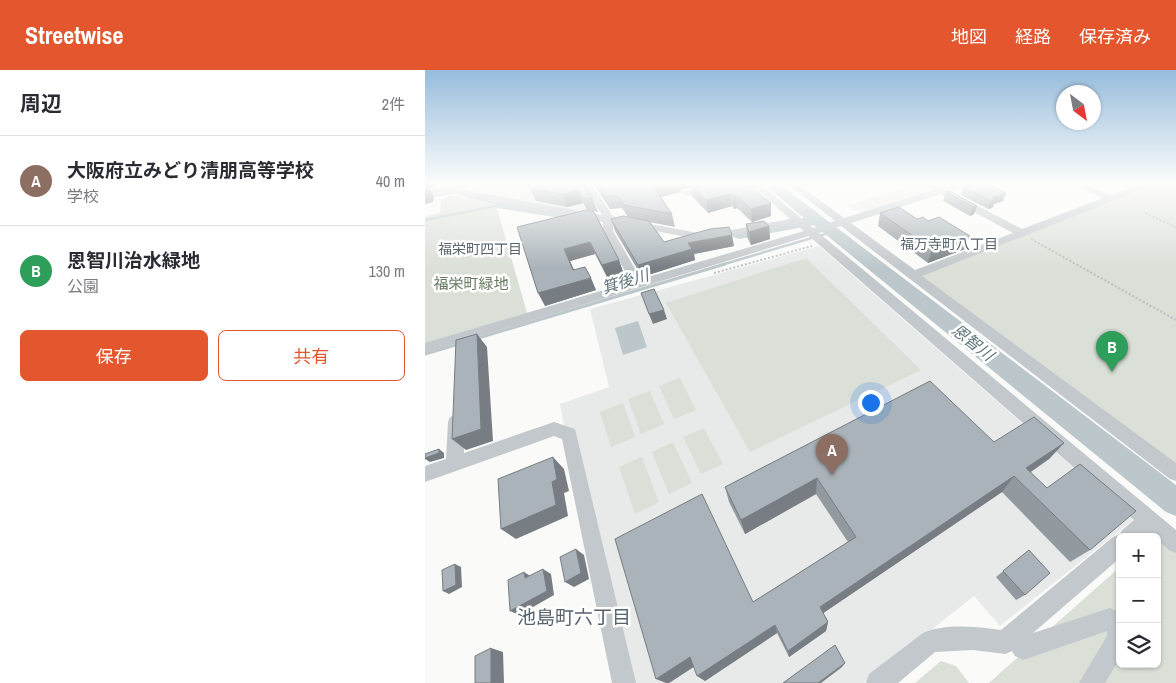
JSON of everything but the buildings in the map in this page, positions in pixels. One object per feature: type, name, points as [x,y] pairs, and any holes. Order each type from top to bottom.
[{"type":"street","points":[[560,212],[698,236],[809,229],[842,223],[877,212]]},
{"type":"street","points":[[603,212],[608,221],[608,231],[638,284]]},
{"type":"street","points":[[788,212],[1176,542]]},
{"type":"street","points":[[827,212],[1176,473]]},
{"type":"street","points":[[982,212],[1021,233]]},
{"type":"street","points":[[913,275],[1075,212]]},
{"type":"street","points":[[425,348],[638,284],[809,229]]},
{"type":"street","points":[[455,464],[456,406]]},
{"type":"street","points":[[425,474],[554,429],[569,434],[624,683]]},
{"type":"street","points":[[1134,533],[1149,520]]},
{"type":"street","points":[[878,683],[931,641],[973,638],[1005,642],[1116,547]]},
{"type":"street","points":[[1023,648],[1110,619],[1116,625]]},
{"type":"street","points":[[1091,683],[1116,642]]},
{"type":"path","points":[[1145,213],[1176,227]]},
{"type":"path","points":[[1021,233],[1176,320]]},
{"type":"shaded area","points":[[819,246],[1133,520],[1000,626],[974,596],[864,683],[632,683],[564,426],[560,404],[609,387],[590,309]]},
{"type":"shaded area","points":[[638,321],[647,347],[623,355],[615,328]]},
{"type":"green space","name":"福栄町緑地","points":[[498,212],[527,313],[425,344],[425,217],[440,213]]},
{"type":"green space","points":[[1085,212],[1176,212],[1176,467],[920,276]]},
{"type":"green space","points":[[806,258],[921,370],[750,452],[666,303]]},
{"type":"green space","points":[[680,378],[696,410],[674,419],[659,386]]},
{"type":"green space","points":[[650,391],[664,424],[641,434],[628,399]]},
{"type":"green space","points":[[623,403],[635,437],[611,447],[600,412]]},
{"type":"green space","points":[[704,428],[723,464],[701,474],[683,437]]},
{"type":"green space","points":[[673,442],[692,483],[669,494],[652,452]]},
{"type":"green space","points":[[642,457],[659,502],[635,514],[619,467]]},
{"type":"green space","points":[[1161,542],[1176,549],[1176,683],[989,683],[1116,571],[1116,668],[1161,668]]},
{"type":"green space","points":[[941,661],[956,666],[969,683],[915,683]]},
{"type":"waterway","points":[[425,220],[468,212]]},
{"type":"waterway","points":[[545,212],[580,217]]},
{"type":"waterway","name":"恩智川","points":[[806,212],[1176,502]]},
{"type":"waterway","points":[[739,234],[817,220]]},
{"type":"waterway","name":"箕後川","points":[[721,265],[832,232]]},
{"type":"waterway","name":"箕後川","points":[[475,339],[725,264]]},
{"type":"waterway","name":"箕後川","points":[[425,354],[459,344]]},
{"type":"place","name":"恩智川治水緑地","points":[[1112,372]]},
{"type":"place","name":"大阪府立みどり清朋高等学校","points":[[832,475]]},
{"type":"district","name":"福万寺町八丁目","points":[[949,244]]},
{"type":"district","name":"福栄町四丁目","points":[[480,249]]},
{"type":"district","name":"池島町六丁目","points":[[574,617]]}]
